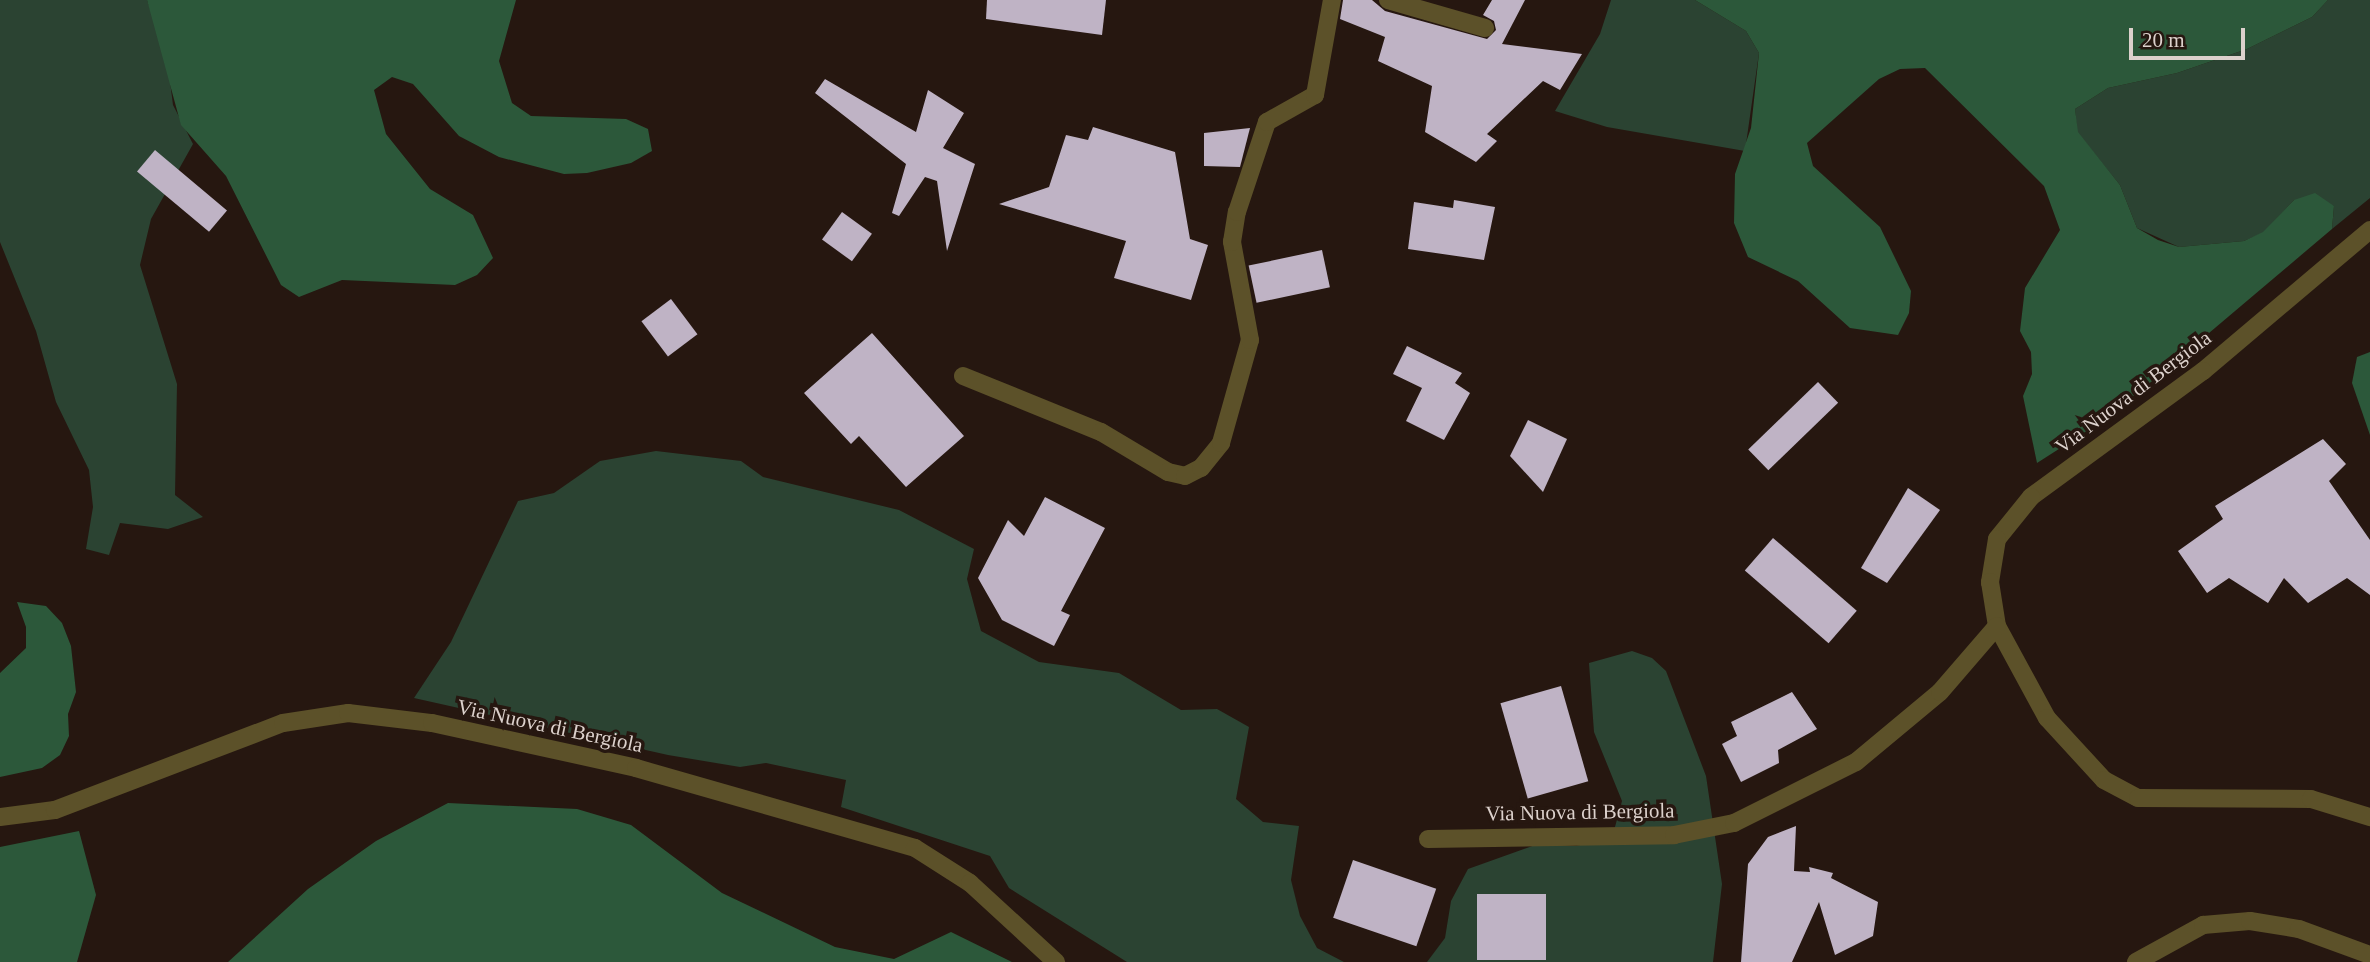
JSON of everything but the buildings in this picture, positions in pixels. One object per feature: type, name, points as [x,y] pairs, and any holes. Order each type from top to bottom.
[{"type":"street","points":[[963,376],[1101,432],[1168,472],[1185,476],[1201,468],[1220,443],[1250,340],[1232,242],[1237,212],[1267,122],[1315,95],[1332,0]]},
{"type":"street","points":[[1388,0],[1485,28]]},
{"type":"street","name":"Via Nuova di Bergiola","points":[[2370,230],[2203,371],[2031,497],[1997,539],[1990,582],[1997,626],[2047,718],[2104,779],[2138,798],[2311,799],[2370,817]]},
{"type":"street","name":"Via Nuova di Bergiola","points":[[1428,839],[1674,835],[1734,823],[1856,762],[1940,692],[1997,626]]},
{"type":"street","name":"Via Nuova di Bergiola","points":[[0,817],[55,810],[283,723],[348,713],[432,723],[636,768],[915,848],[970,883],[1056,962]]},
{"type":"street","points":[[2136,962],[2203,925],[2250,921],[2299,929],[2370,955]]},
{"type":"green space","points":[[0,0],[147,0],[167,58],[173,105],[193,144],[151,219],[140,265],[177,384],[175,495],[203,517],[168,529],[120,523],[109,555],[86,549],[93,507],[89,470],[56,402],[36,331],[0,242]]},
{"type":"green space","points":[[147,0],[516,0],[499,61],[512,103],[531,116],[626,119],[648,129],[652,151],[631,163],[587,173],[564,174],[499,157],[459,136],[413,84],[392,77],[374,90],[386,134],[430,189],[473,215],[493,258],[477,275],[455,285],[342,280],[299,297],[281,285],[226,176],[181,125]]},
{"type":"green space","points":[[1611,0],[1695,0],[1746,31],[1759,53],[1745,151],[1607,127],[1555,111],[1600,34]]},
{"type":"green space","points":[[1695,0],[2328,0],[2312,17],[2247,49],[2177,73],[2108,88],[2075,109],[2078,132],[2120,185],[2137,228],[2158,240],[2179,247],[2244,241],[2263,232],[2294,200],[2315,193],[2334,206],[2332,229],[2112,415],[2037,463],[2023,396],[2032,374],[2031,352],[2020,331],[2025,288],[2060,230],[2044,186],[1925,68],[1900,69],[1879,79],[1807,143],[1813,166],[1880,227],[1911,291],[1909,313],[1898,335],[1850,328],[1798,281],[1748,257],[1734,223],[1735,174],[1751,128],[1759,53],[1746,31]]},
{"type":"green space","points":[[2328,0],[2370,0],[2370,198],[2332,229],[2334,206],[2294,200],[2263,233],[2244,241],[2179,247],[2137,228],[2120,185],[2077,132],[2075,109],[2108,88],[2177,73],[2247,49],[2312,17]]},
{"type":"green space","points":[[2370,352],[2370,435],[2352,383],[2357,357]]},
{"type":"green space","points":[[656,451],[741,461],[763,477],[899,510],[974,549],[967,579],[981,631],[1039,662],[1119,673],[1181,710],[1217,709],[1249,727],[1236,799],[1263,822],[1299,826],[1291,880],[1300,916],[1317,948],[1344,962],[1127,962],[1009,888],[990,856],[841,807],[846,780],[766,763],[740,767],[668,755],[414,698],[451,642],[518,501],[554,493],[600,461]]},
{"type":"green space","points":[[17,602],[46,606],[62,623],[71,646],[76,692],[68,714],[69,736],[60,755],[42,768],[0,777],[0,673],[26,648],[26,627]]},
{"type":"green space","points":[[1632,651],[1652,658],[1666,671],[1706,776],[1722,884],[1713,962],[1427,962],[1445,938],[1451,901],[1468,869],[1538,844],[1576,846],[1612,838],[1622,801],[1594,732],[1589,663]]},
{"type":"green space","points":[[448,803],[577,809],[631,825],[722,893],[835,947],[894,959],[951,932],[1012,962],[228,962],[308,889],[376,841]]},
{"type":"green space","points":[[79,831],[96,895],[77,962],[0,962],[0,847]]}]
